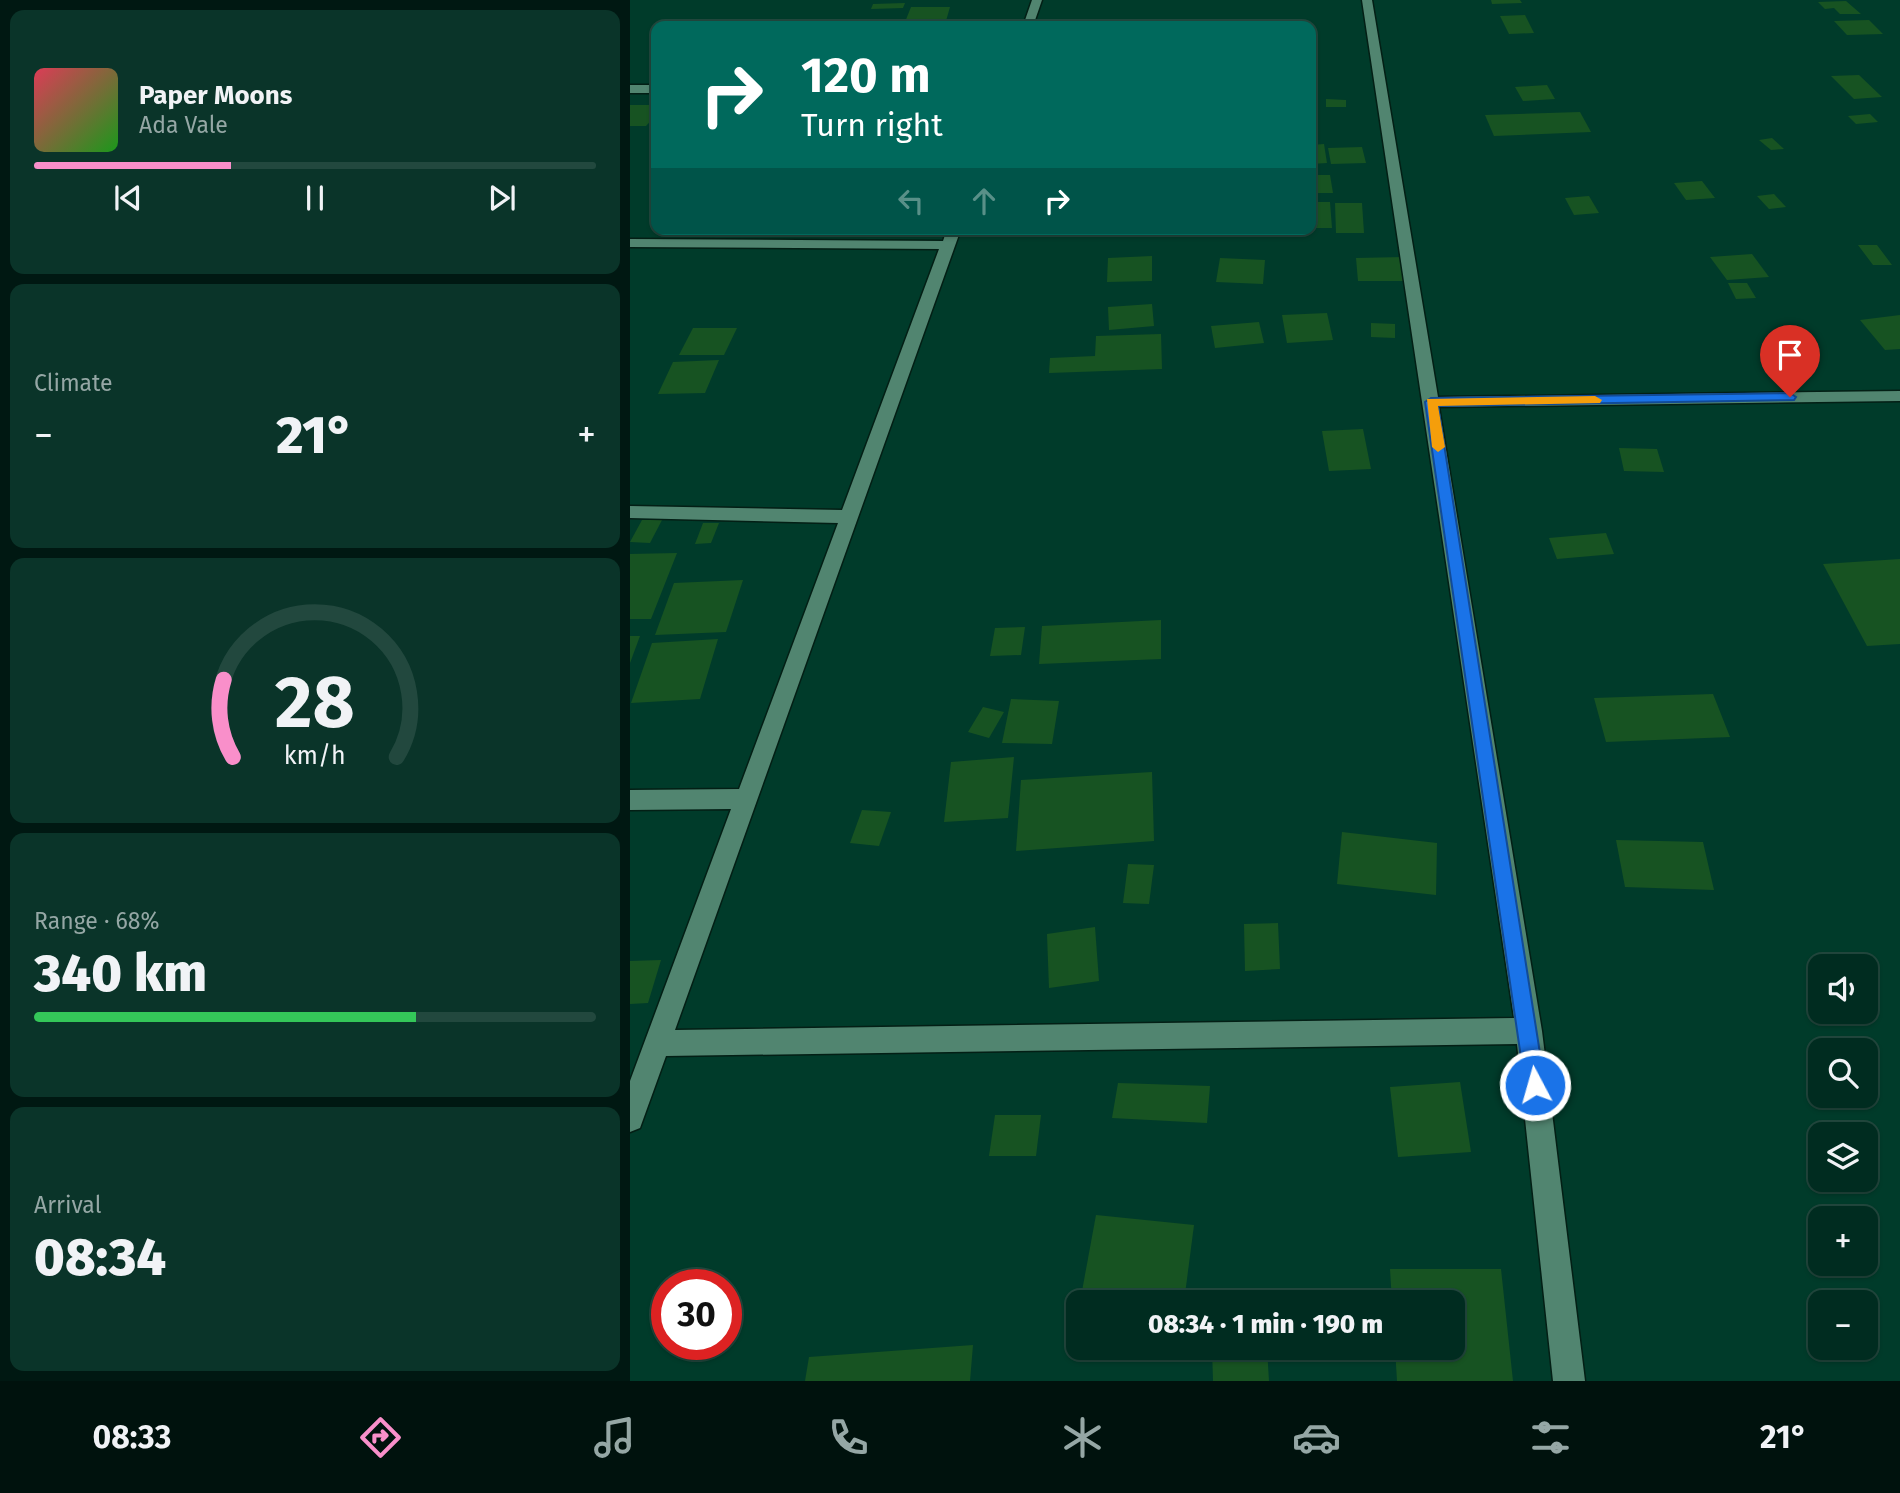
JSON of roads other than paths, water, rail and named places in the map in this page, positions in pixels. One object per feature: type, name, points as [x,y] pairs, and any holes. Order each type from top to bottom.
[{"type":"street","points":[[1030,21],[1037,0]]},
{"type":"street","points":[[1367,0],[1529,1031],[1569,1381]]},
{"type":"street","points":[[630,89],[651,89]]},
{"type":"street","points":[[630,243],[951,237],[630,1118]]},
{"type":"street","points":[[1431,402],[1900,396]]},
{"type":"street","points":[[630,512],[849,516]]},
{"type":"street","points":[[630,800],[746,799]]},
{"type":"street","points":[[657,1043],[1529,1031]]}]
